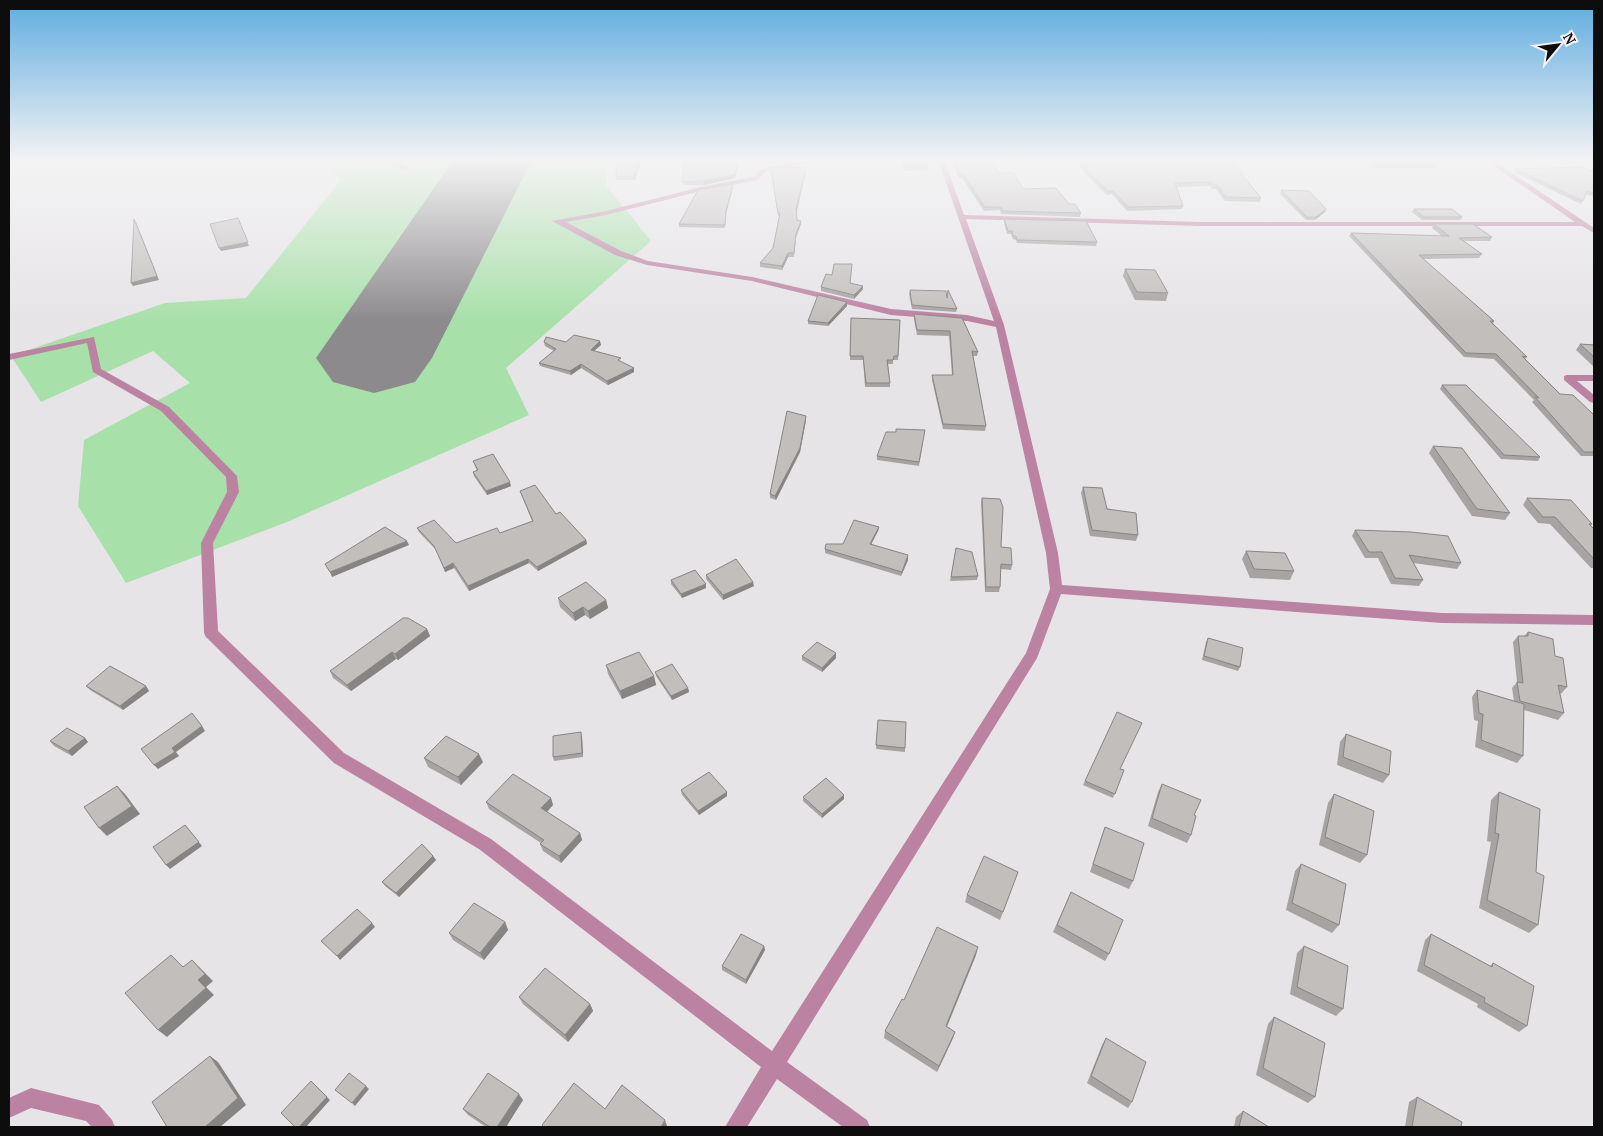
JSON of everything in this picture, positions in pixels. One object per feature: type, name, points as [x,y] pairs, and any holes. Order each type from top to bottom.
[{"type":"street","points":[[602,215],[556,221],[571,227],[618,253],[647,263],[752,279],[891,312],[968,318],[1000,325]]},
{"type":"street","points":[[1571,215],[1594,231]]},
{"type":"street","points":[[735,1127],[1032,654],[1056,589],[1052,552],[1000,325],[963,217],[1210,224],[1584,224]]},
{"type":"street","points":[[9,357],[91,339],[96,370],[165,409],[231,476],[233,492],[207,543],[211,633],[339,758],[484,844],[773,1064],[860,1127]]},
{"type":"street","points":[[1594,378],[1568,378],[1594,400]]},
{"type":"street","points":[[1056,589],[1442,618],[1594,620]]},
{"type":"street","points":[[9,1108],[31,1098],[92,1112],[105,1127]]},
{"type":"green space","points":[[313,215],[630,215],[651,241],[506,368],[529,415],[287,522],[126,583],[78,506],[84,440],[190,383],[153,351],[41,402],[11,356],[165,303],[246,298]]},
{"type":"building","points":[[684,215],[726,215],[725,225],[679,224]]},
{"type":"building","points":[[780,215],[797,215],[797,220],[801,221],[796,234],[794,253],[788,253],[782,266],[760,263],[773,248]]},
{"type":"building","points":[[1305,215],[1318,215],[1316,217],[1307,217]]},
{"type":"building","points":[[1422,215],[1460,215],[1462,217],[1424,217]]},
{"type":"building","points":[[238,218],[248,242],[219,248],[210,224]]},
{"type":"building","points":[[134,219],[157,276],[131,283]]},
{"type":"building","points":[[1004,219],[1086,221],[1097,242],[1017,240],[1016,236],[1013,236],[1012,231],[1008,231]]},
{"type":"building","points":[[1434,224],[1473,224],[1492,237],[1459,238],[1482,254],[1419,255],[1494,321],[1490,321],[1527,357],[1522,356],[1560,394],[1573,395],[1594,415],[1594,452],[1584,452],[1535,397],[1539,398],[1496,354],[1466,353],[1351,233],[1449,236]]},
{"type":"building","points":[[834,264],[852,264],[850,283],[863,286],[854,295],[821,287],[826,274],[832,275]]},
{"type":"building","points":[[1125,269],[1155,270],[1168,293],[1137,292]]},
{"type":"building","points":[[910,290],[946,291],[947,298],[948,290],[957,309],[912,305]]},
{"type":"building","points":[[818,295],[847,302],[828,323],[808,321]]},
{"type":"building","points":[[914,314],[962,318],[978,352],[972,351],[986,426],[943,424],[932,375],[953,375],[950,331],[917,330]]},
{"type":"building","points":[[851,318],[900,320],[898,356],[894,356],[893,360],[887,360],[890,383],[866,383],[863,356],[850,356]]},
{"type":"building","points":[[574,335],[600,341],[591,350],[621,358],[618,360],[634,368],[607,381],[581,364],[570,371],[539,363],[556,349],[544,342],[546,337],[566,342]]},
{"type":"building","points":[[1580,344],[1594,345],[1594,357]]},
{"type":"building","points":[[1442,385],[1466,385],[1540,457],[1504,455]]},
{"type":"building","points":[[787,411],[806,416],[800,448],[775,496],[770,494]]},
{"type":"building","points":[[896,429],[925,430],[919,462],[877,456],[886,432],[896,432]]},
{"type":"building","points":[[1433,446],[1462,448],[1510,513],[1477,509]]},
{"type":"building","points":[[493,454],[510,482],[486,491],[473,472],[478,470],[473,461]]},
{"type":"building","points":[[535,485],[556,514],[560,512],[586,540],[537,567],[528,559],[468,586],[453,563],[444,568],[434,546],[417,528],[434,520],[456,543],[497,528],[500,533],[533,521],[520,491]]},
{"type":"building","points":[[1083,487],[1102,488],[1107,509],[1136,513],[1138,535],[1092,530]]},
{"type":"building","points":[[982,498],[1000,499],[1003,507],[1001,547],[1011,548],[1012,565],[1001,564],[1000,587],[986,587]]},
{"type":"building","points":[[1527,498],[1571,500],[1592,524],[1589,524],[1594,529],[1594,559],[1555,517],[1543,517]]},
{"type":"building","points":[[854,520],[879,527],[870,544],[908,555],[902,572],[825,549],[826,544],[843,544]]},
{"type":"building","points":[[385,527],[407,541],[330,572],[325,564]]},
{"type":"building","points":[[1355,530],[1411,532],[1448,536],[1461,563],[1409,555],[1423,580],[1395,578],[1382,552],[1369,552]]},
{"type":"building","points":[[956,548],[972,552],[978,576],[951,577]]},
{"type":"building","points":[[1246,551],[1285,553],[1294,571],[1254,569]]},
{"type":"building","points":[[736,559],[753,582],[723,595],[706,575]]},
{"type":"building","points":[[695,570],[706,584],[681,594],[671,580]]},
{"type":"building","points":[[586,582],[606,600],[588,611],[583,607],[573,613],[558,598]]},
{"type":"building","points":[[403,618],[408,618],[427,629],[395,654],[392,652],[347,685],[330,671]]},
{"type":"building","points":[[1528,632],[1553,639],[1555,656],[1563,658],[1567,687],[1558,685],[1564,713],[1520,701],[1517,682],[1523,683],[1518,636],[1528,636]]},
{"type":"building","points":[[1208,638],[1243,648],[1240,667],[1204,656]]},
{"type":"building","points":[[817,642],[836,653],[822,668],[802,656]]},
{"type":"building","points":[[639,652],[654,676],[620,691],[606,665]]},
{"type":"building","points":[[672,664],[688,688],[671,696],[655,672]]},
{"type":"building","points":[[110,666],[146,686],[120,706],[86,686]]},
{"type":"building","points":[[1477,690],[1524,704],[1523,756],[1481,740],[1483,714],[1479,713]]},
{"type":"building","points":[[1117,712],[1142,723],[1120,769],[1124,770],[1115,794],[1085,781]]},
{"type":"building","points":[[192,713],[202,726],[172,748],[175,752],[154,765],[141,749]]},
{"type":"building","points":[[878,720],[906,722],[905,748],[876,745]]},
{"type":"building","points":[[67,728],[85,738],[68,751],[50,741]]},
{"type":"building","points":[[581,732],[582,753],[553,757],[553,736]]},
{"type":"building","points":[[1346,734],[1391,751],[1389,775],[1343,757]]},
{"type":"building","points":[[446,736],[479,754],[458,777],[424,758]]},
{"type":"building","points":[[709,772],[727,792],[698,811],[681,790]]},
{"type":"building","points":[[513,774],[551,798],[541,808],[580,833],[559,856],[540,844],[544,840],[486,802]]},
{"type":"building","points":[[826,778],[844,795],[822,814],[803,797]]},
{"type":"building","points":[[1162,784],[1201,800],[1194,815],[1196,816],[1191,835],[1152,818]]},
{"type":"building","points":[[117,786],[132,806],[99,828],[84,807]]},
{"type":"building","points":[[1499,792],[1540,809],[1536,872],[1544,876],[1538,925],[1487,900],[1499,834],[1495,833]]},
{"type":"building","points":[[1334,794],[1374,811],[1367,855],[1325,837]]},
{"type":"building","points":[[185,825],[199,842],[166,865],[153,847]]},
{"type":"building","points":[[1105,827],[1144,843],[1133,881],[1093,864]]},
{"type":"building","points":[[422,844],[433,856],[396,893],[382,882]]},
{"type":"building","points":[[984,856],[1018,872],[1003,912],[967,895]]},
{"type":"building","points":[[1301,864],[1346,884],[1339,925],[1292,903]]},
{"type":"building","points":[[1071,892],[1123,920],[1109,954],[1057,925]]},
{"type":"building","points":[[474,903],[505,922],[480,953],[449,933]]},
{"type":"building","points":[[357,909],[372,923],[337,956],[321,941]]},
{"type":"building","points":[[937,927],[978,947],[946,1026],[955,1032],[939,1066],[885,1031],[902,999],[904,1000]]},
{"type":"building","points":[[741,934],[764,946],[746,980],[722,966]]},
{"type":"building","points":[[1431,934],[1492,967],[1493,963],[1534,986],[1527,1026],[1484,1002],[1485,998],[1424,965]]},
{"type":"building","points":[[1304,946],[1348,966],[1343,1009],[1297,987]]},
{"type":"building","points":[[171,955],[183,967],[192,960],[205,974],[198,980],[206,988],[158,1030],[125,993]]},
{"type":"building","points":[[545,968],[590,1004],[565,1035],[519,997]]},
{"type":"building","points":[[1274,1017],[1325,1043],[1315,1097],[1263,1068]]},
{"type":"building","points":[[1106,1038],[1146,1062],[1132,1102],[1091,1076]]},
{"type":"building","points":[[210,1056],[238,1098],[205,1127],[167,1127],[152,1102]]},
{"type":"building","points":[[349,1073],[366,1086],[352,1103],[335,1090]]},
{"type":"building","points":[[488,1073],[519,1094],[497,1127],[490,1127],[463,1109]]},
{"type":"building","points":[[311,1081],[327,1097],[299,1127],[295,1127],[281,1113]]},
{"type":"building","points":[[574,1083],[605,1109],[622,1085],[665,1120],[661,1127],[544,1127],[542,1125]]},
{"type":"building","points":[[1417,1097],[1462,1122],[1461,1127],[1412,1127]]},
{"type":"building","points":[[1243,1111],[1269,1127],[1239,1127]]},
{"type":"runway","points":[[374,358],[460,215]]}]
